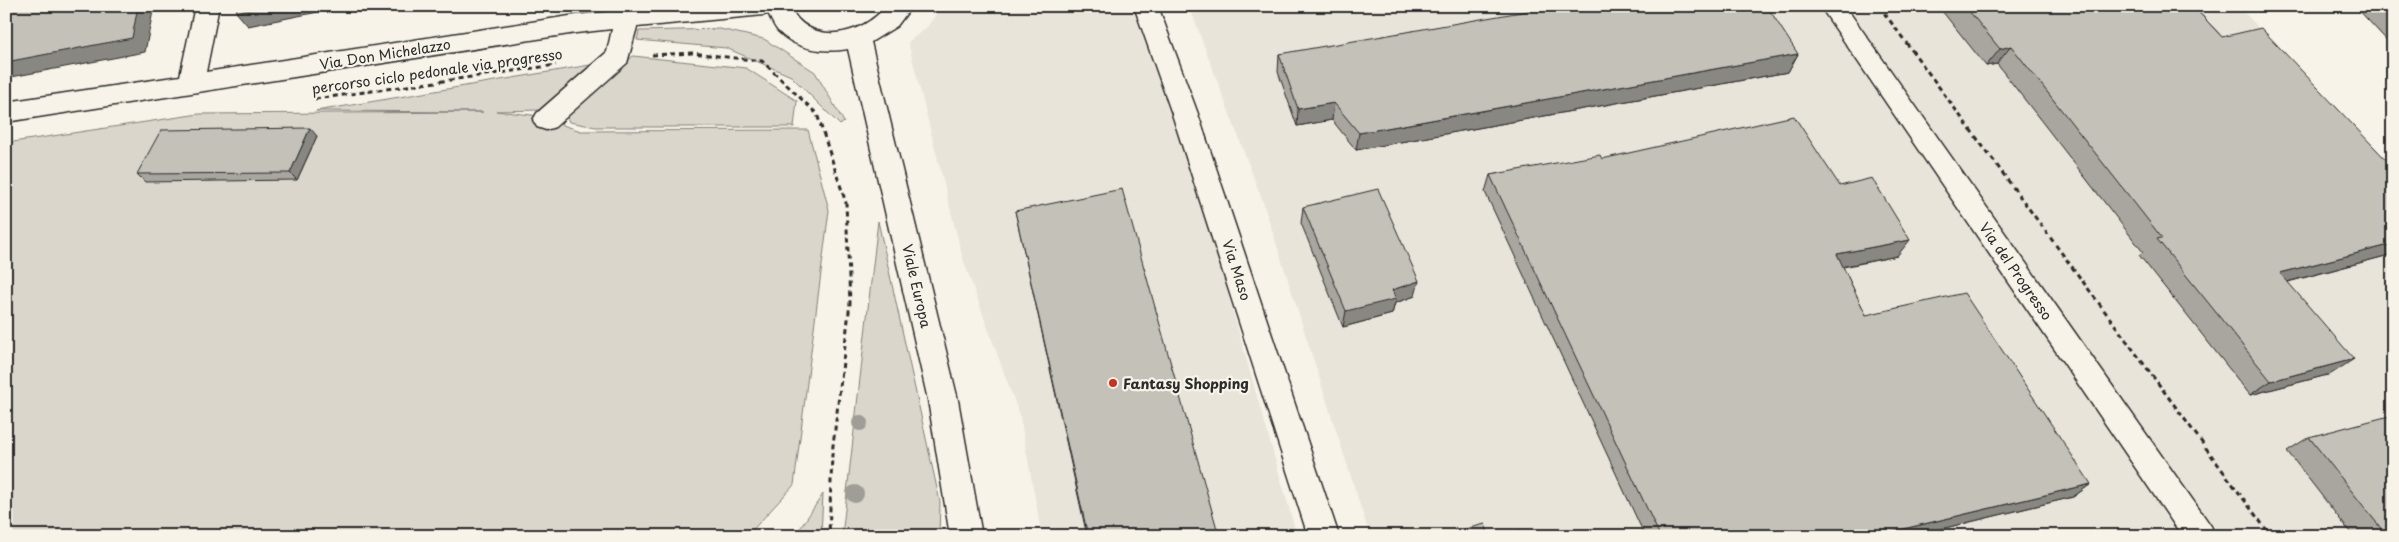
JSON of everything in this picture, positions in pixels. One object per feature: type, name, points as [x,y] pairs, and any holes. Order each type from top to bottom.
[{"type":"street","points":[[191,84],[207,6]]},
{"type":"street","name":"Via Don Michelazzo","points":[[6,112],[191,84],[576,15],[627,19],[764,6]]},
{"type":"street","points":[[777,6],[780,18],[789,29],[803,37],[820,41],[839,42],[858,38],[876,30],[890,20],[900,6]]},
{"type":"street","name":"Via Maso","points":[[1146,6],[1185,114],[1324,536]]},
{"type":"street","name":"Via del Progresso","points":[[1832,6],[2200,536]]},
{"type":"street","points":[[546,120],[618,56],[627,19]]},
{"type":"street","name":"Viale Europa","points":[[858,38],[943,400],[966,536]]},
{"type":"path","points":[[1879,6],[2270,536]]},
{"type":"path","points":[[618,56],[692,53],[762,61],[817,114],[846,203],[850,303],[832,454],[829,536]]},
{"type":"path","name":"percorso ciclo pedonale via progresso","points":[[315,99],[560,64]]},
{"type":"shaded area","points":[[940,6],[1132,6],[1205,214],[1297,536],[1042,536],[1020,417],[963,259],[908,42],[927,27]]},
{"type":"shaded area","points":[[1189,6],[2182,6],[2191,17],[2239,7],[2393,169],[2393,536],[1370,536],[1263,202]]},
{"type":"shaded area","points":[[720,29],[764,39],[815,72],[844,122],[840,125],[791,76],[726,48],[637,40],[639,31]]},
{"type":"shaded area","points":[[633,56],[746,68],[797,101],[794,127],[596,127],[569,122],[566,115]]},
{"type":"shaded area","points":[[596,64],[542,110],[496,111],[532,115],[581,131],[808,130],[829,210],[794,485],[747,536],[6,536],[6,143],[199,114],[483,112],[316,111]]},
{"type":"shaded area","points":[[878,221],[940,502],[939,536],[842,536]]},
{"type":"shaded area","points":[[823,494],[821,536],[795,536]]},
{"type":"building","points":[[6,6],[138,6],[132,38],[6,62]]},
{"type":"building","points":[[237,6],[264,6],[236,12]]},
{"type":"building","points":[[1556,6],[1767,6],[1798,54],[1359,133],[1334,103],[1298,109],[1279,54]]},
{"type":"building","points":[[1965,6],[2193,6],[2222,37],[2261,28],[2393,167],[2393,244],[2280,273],[2354,359],[2271,381],[2157,239],[2162,238],[2011,46],[2000,49]]},
{"type":"building","points":[[2383,6],[2393,6],[2393,17]]},
{"type":"building","points":[[1794,116],[1840,186],[1872,178],[1910,240],[1837,254],[1866,315],[1964,293],[2091,484],[1874,536],[1660,536],[1490,175],[1600,155],[1602,159]]},
{"type":"building","points":[[310,128],[290,173],[137,174],[161,130]]},
{"type":"building","name":"Fantasy Shopping","points":[[1122,189],[1219,536],[1088,536],[1015,211]]},
{"type":"building","points":[[1378,189],[1419,281],[1392,290],[1396,299],[1346,311],[1303,207]]},
{"type":"building","points":[[2393,415],[2393,536],[2387,536],[2309,437]]},
{"type":"building","points":[[1485,524],[1489,536],[1438,536]]},
{"type":"building","points":[[1520,530],[1522,536],[1497,536]]},
{"type":"place","name":"Fantasy Shopping","points":[[1113,383]]}]
